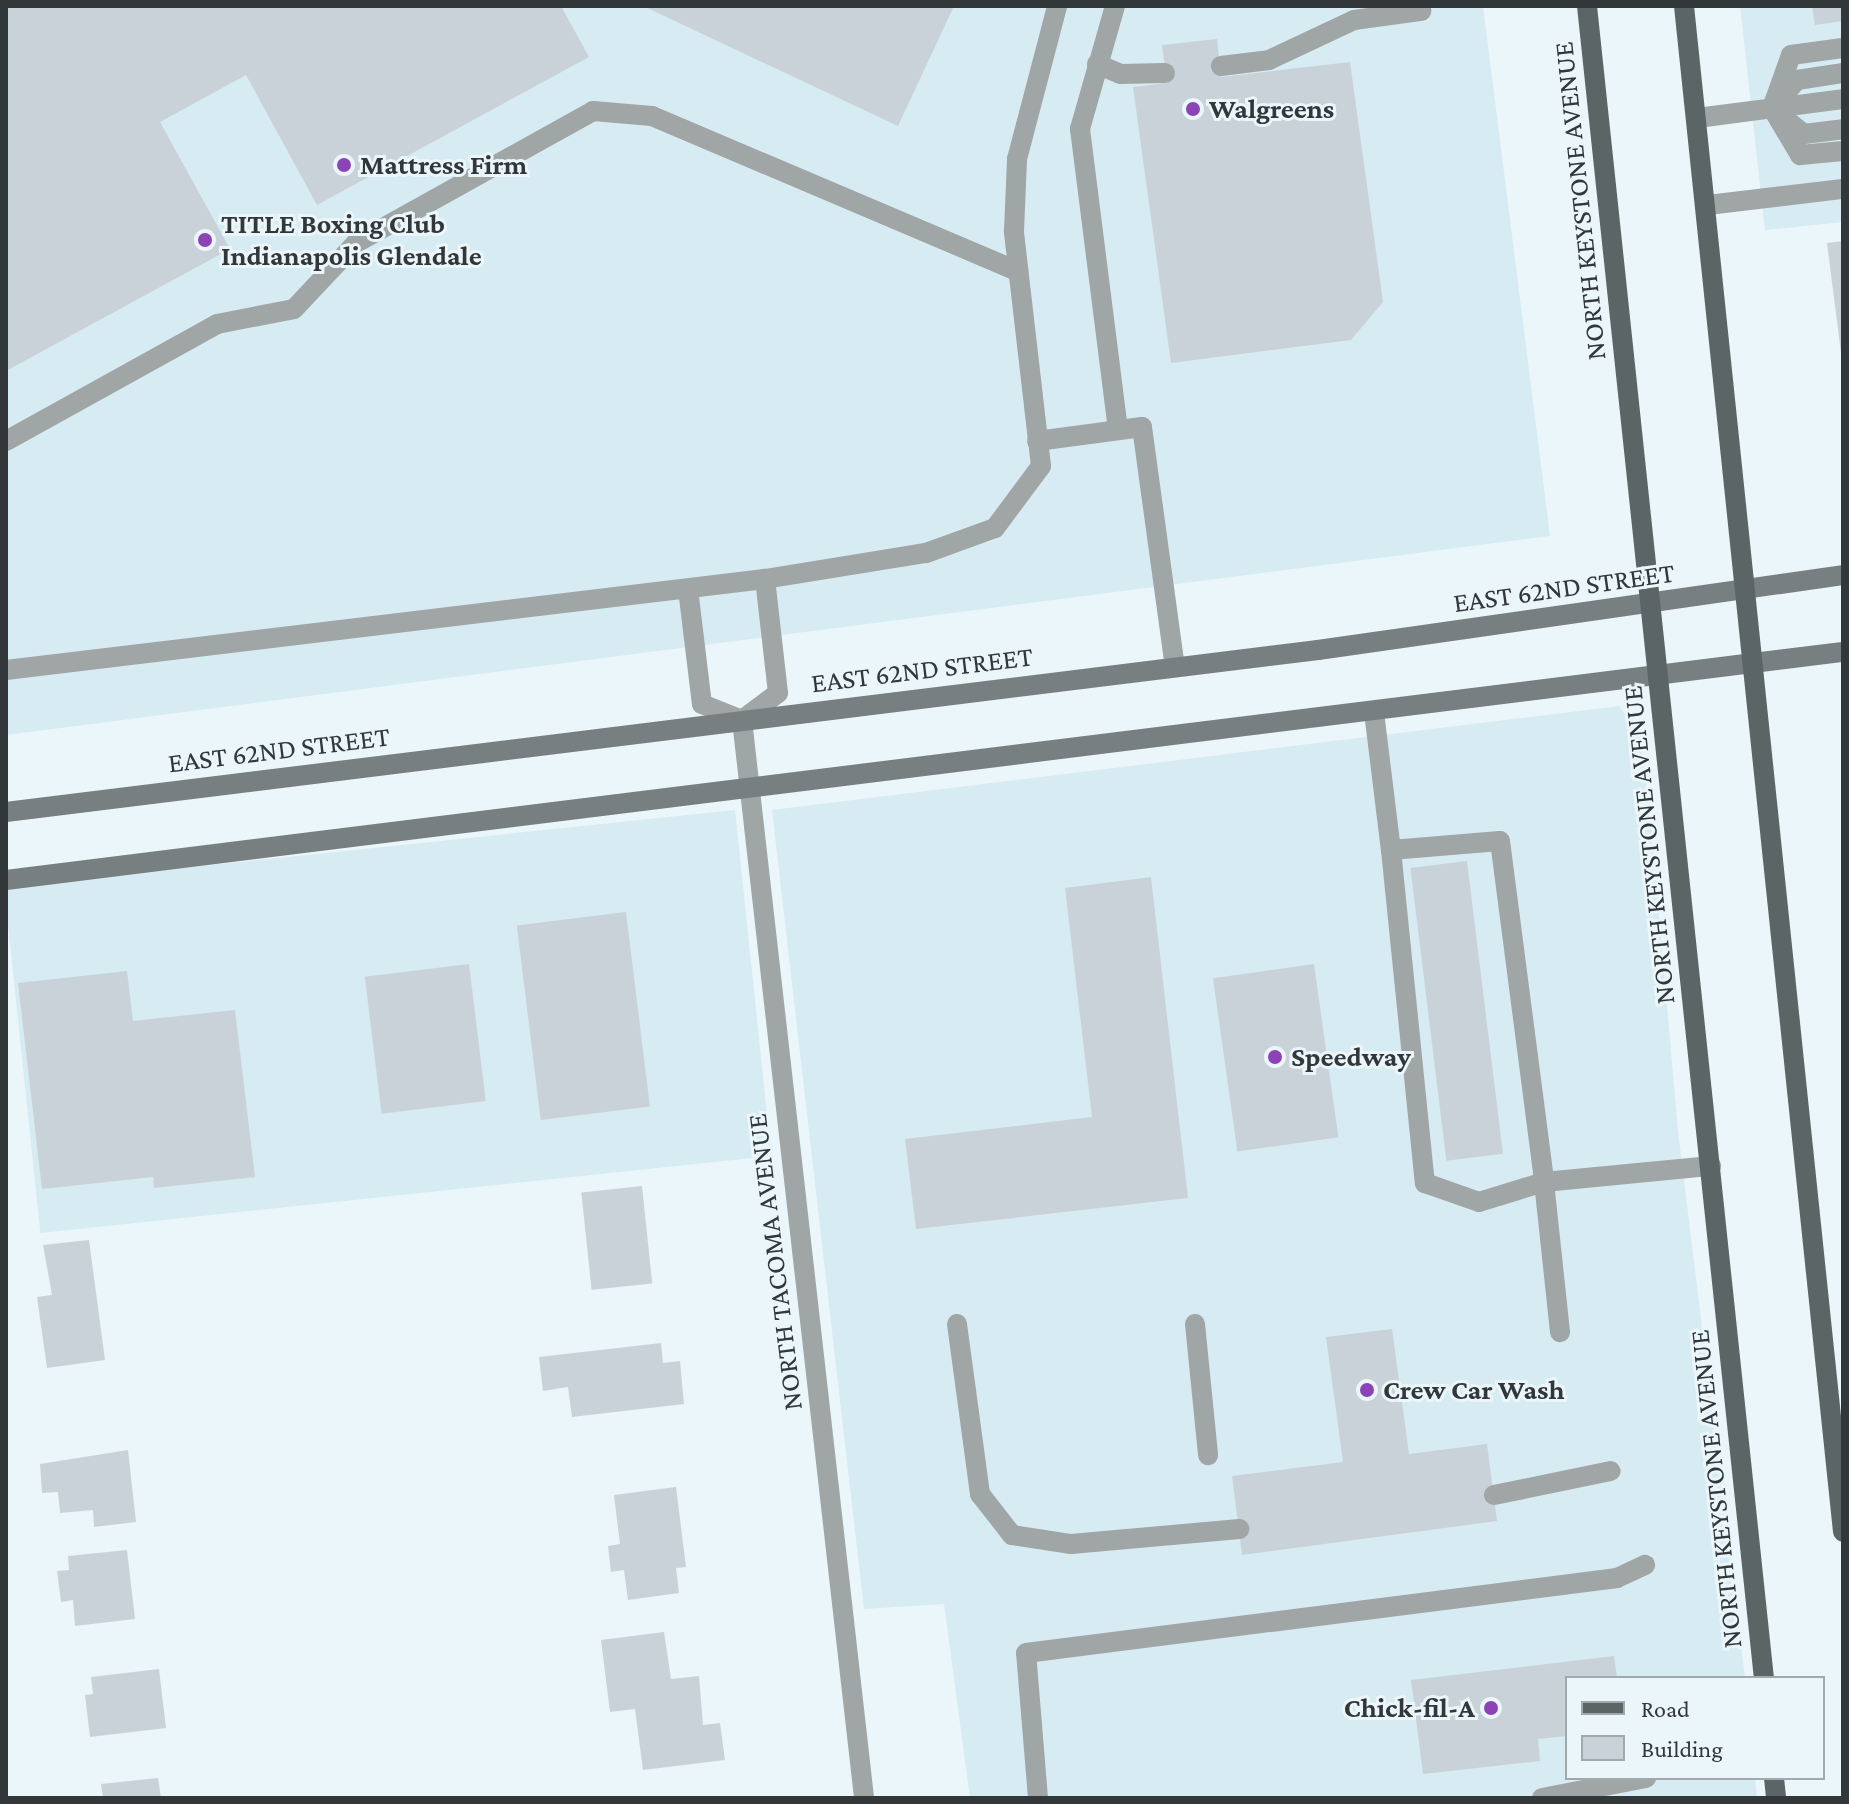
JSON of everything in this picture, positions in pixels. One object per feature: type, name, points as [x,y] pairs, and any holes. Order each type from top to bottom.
[{"type":"main road","name":"NORTH KEYSTONE AVENUE","points":[[1587,6],[1653,603],[1764,1676]]},
{"type":"main road","points":[[1684,6],[1708,205],[1843,1532]]},
{"type":"street","points":[[6,670],[765,579],[926,553],[995,528],[1041,466],[1015,270],[1017,159],[1057,6]]},
{"type":"street","points":[[1115,6],[1080,129],[1118,430]]},
{"type":"street","points":[[1221,66],[1269,60],[1354,20],[1421,11]]},
{"type":"street","points":[[1772,108],[1791,55],[1843,48]]},
{"type":"street","points":[[1097,64],[1120,74],[1165,73]]},
{"type":"street","points":[[1772,108],[1797,80],[1843,73]]},
{"type":"street","points":[[1697,118],[1843,99]]},
{"type":"street","points":[[1772,108],[1804,134],[1843,129]]},
{"type":"street","points":[[1772,108],[1800,155],[1843,151]]},
{"type":"street","points":[[6,441],[217,324],[294,309],[356,243],[593,111],[652,116],[1015,270]]},
{"type":"street","points":[[1708,205],[1843,189]]},
{"type":"street","points":[[1037,441],[1142,427],[1175,667]]},
{"type":"street","name":"EAST 62ND STREET","points":[[6,812],[1175,667],[1843,575]]},
{"type":"street","points":[[688,589],[702,704],[742,720],[778,693],[765,579]]},
{"type":"street","points":[[6,880],[1843,652]]},
{"type":"street","points":[[1374,712],[1425,1183],[1479,1202],[1544,1182],[1711,1166]]},
{"type":"street","name":"NORTH TACOMA AVENUE","points":[[742,720],[864,1798]]},
{"type":"street","points":[[1391,850],[1500,841],[1560,1332]]},
{"type":"street","points":[[957,1324],[980,1494],[1012,1535],[1071,1544],[1239,1529]]},
{"type":"street","points":[[1195,1324],[1208,1455]]},
{"type":"street","points":[[1494,1495],[1611,1471]]},
{"type":"street","points":[[1038,1798],[1026,1653],[1617,1578],[1645,1565]]},
{"type":"street","points":[[1542,1798],[1636,1780]]},
{"type":"shaded area","points":[[6,6],[1483,6],[1550,536],[6,735]]},
{"type":"shaded area","points":[[1740,6],[1843,6],[1843,222],[1765,230]]},
{"type":"shaded area","points":[[1619,706],[1640,735],[1650,812],[1678,1131],[1745,1676],[1565,1676],[1565,1780],[1755,1780],[1757,1798],[970,1798],[944,1604],[864,1609],[772,810]]},
{"type":"shaded area","points":[[735,810],[771,1156],[40,1233],[6,887]]},
{"type":"building","points":[[6,6],[561,6],[589,57],[317,205],[246,75],[160,122],[230,249],[6,371]]},
{"type":"building","points":[[643,6],[954,6],[898,126]]},
{"type":"building","points":[[1812,6],[1843,6],[1843,21],[1815,25]]},
{"type":"building","name":"Walgreens","points":[[1217,39],[1221,77],[1350,62],[1383,302],[1351,340],[1171,363],[1133,87],[1167,83],[1162,45]]},
{"type":"building","points":[[1843,241],[1843,353],[1841,353],[1827,243]]},
{"type":"building","name":"Speedway","points":[[1467,861],[1503,1154],[1446,1161],[1410,868]]},
{"type":"building","points":[[1151,877],[1188,1198],[916,1229],[905,1139],[1092,1117],[1065,888]]},
{"type":"building","points":[[626,912],[650,1107],[541,1120],[517,925]]},
{"type":"building","points":[[469,964],[486,1101],[382,1114],[365,977]]},
{"type":"building","name":"Speedway","points":[[1314,964],[1338,1137],[1237,1151],[1213,978]]},
{"type":"building","points":[[127,971],[133,1021],[235,1010],[255,1177],[154,1188],[153,1177],[42,1189],[18,983]]},
{"type":"building","points":[[642,1186],[652,1283],[592,1290],[581,1192]]},
{"type":"building","points":[[89,1240],[105,1360],[47,1368],[37,1297],[52,1295],[43,1245]]},
{"type":"building","name":"Crew Car Wash","points":[[1392,1329],[1409,1454],[1487,1444],[1497,1521],[1242,1555],[1232,1476],[1343,1462],[1326,1337]]},
{"type":"building","points":[[661,1343],[663,1363],[680,1361],[684,1404],[572,1417],[568,1387],[543,1391],[539,1357]]},
{"type":"building","points":[[128,1450],[136,1522],[94,1527],[93,1510],[60,1513],[58,1492],[42,1493],[40,1464]]},
{"type":"building","points":[[676,1487],[686,1567],[676,1568],[679,1593],[628,1600],[624,1570],[611,1572],[608,1546],[620,1544],[614,1495]]},
{"type":"building","points":[[127,1550],[135,1619],[75,1626],[73,1600],[61,1602],[57,1571],[69,1570],[68,1556]]},
{"type":"building","points":[[664,1632],[671,1679],[699,1676],[703,1725],[720,1723],[725,1760],[643,1770],[635,1709],[610,1712],[601,1640]]},
{"type":"building","name":"Chick-fil-A","points":[[1614,1656],[1617,1676],[1565,1676],[1565,1736],[1538,1739],[1540,1761],[1423,1774],[1411,1680]]},
{"type":"building","points":[[159,1669],[166,1728],[90,1737],[85,1695],[93,1694],[91,1677]]},
{"type":"building","points":[[158,1778],[161,1798],[103,1798],[101,1784]]},
{"type":"place","name":"Walgreens","points":[[1193,109]]},
{"type":"place","name":"Mattress Firm","points":[[344,165]]},
{"type":"place","name":"TITLE Boxing Club Indianapolis Glendale","points":[[205,240]]},
{"type":"place","name":"Speedway","points":[[1275,1057]]},
{"type":"place","name":"Crew Car Wash","points":[[1367,1390]]},
{"type":"place","name":"Chick-fil-A","points":[[1491,1708]]}]
